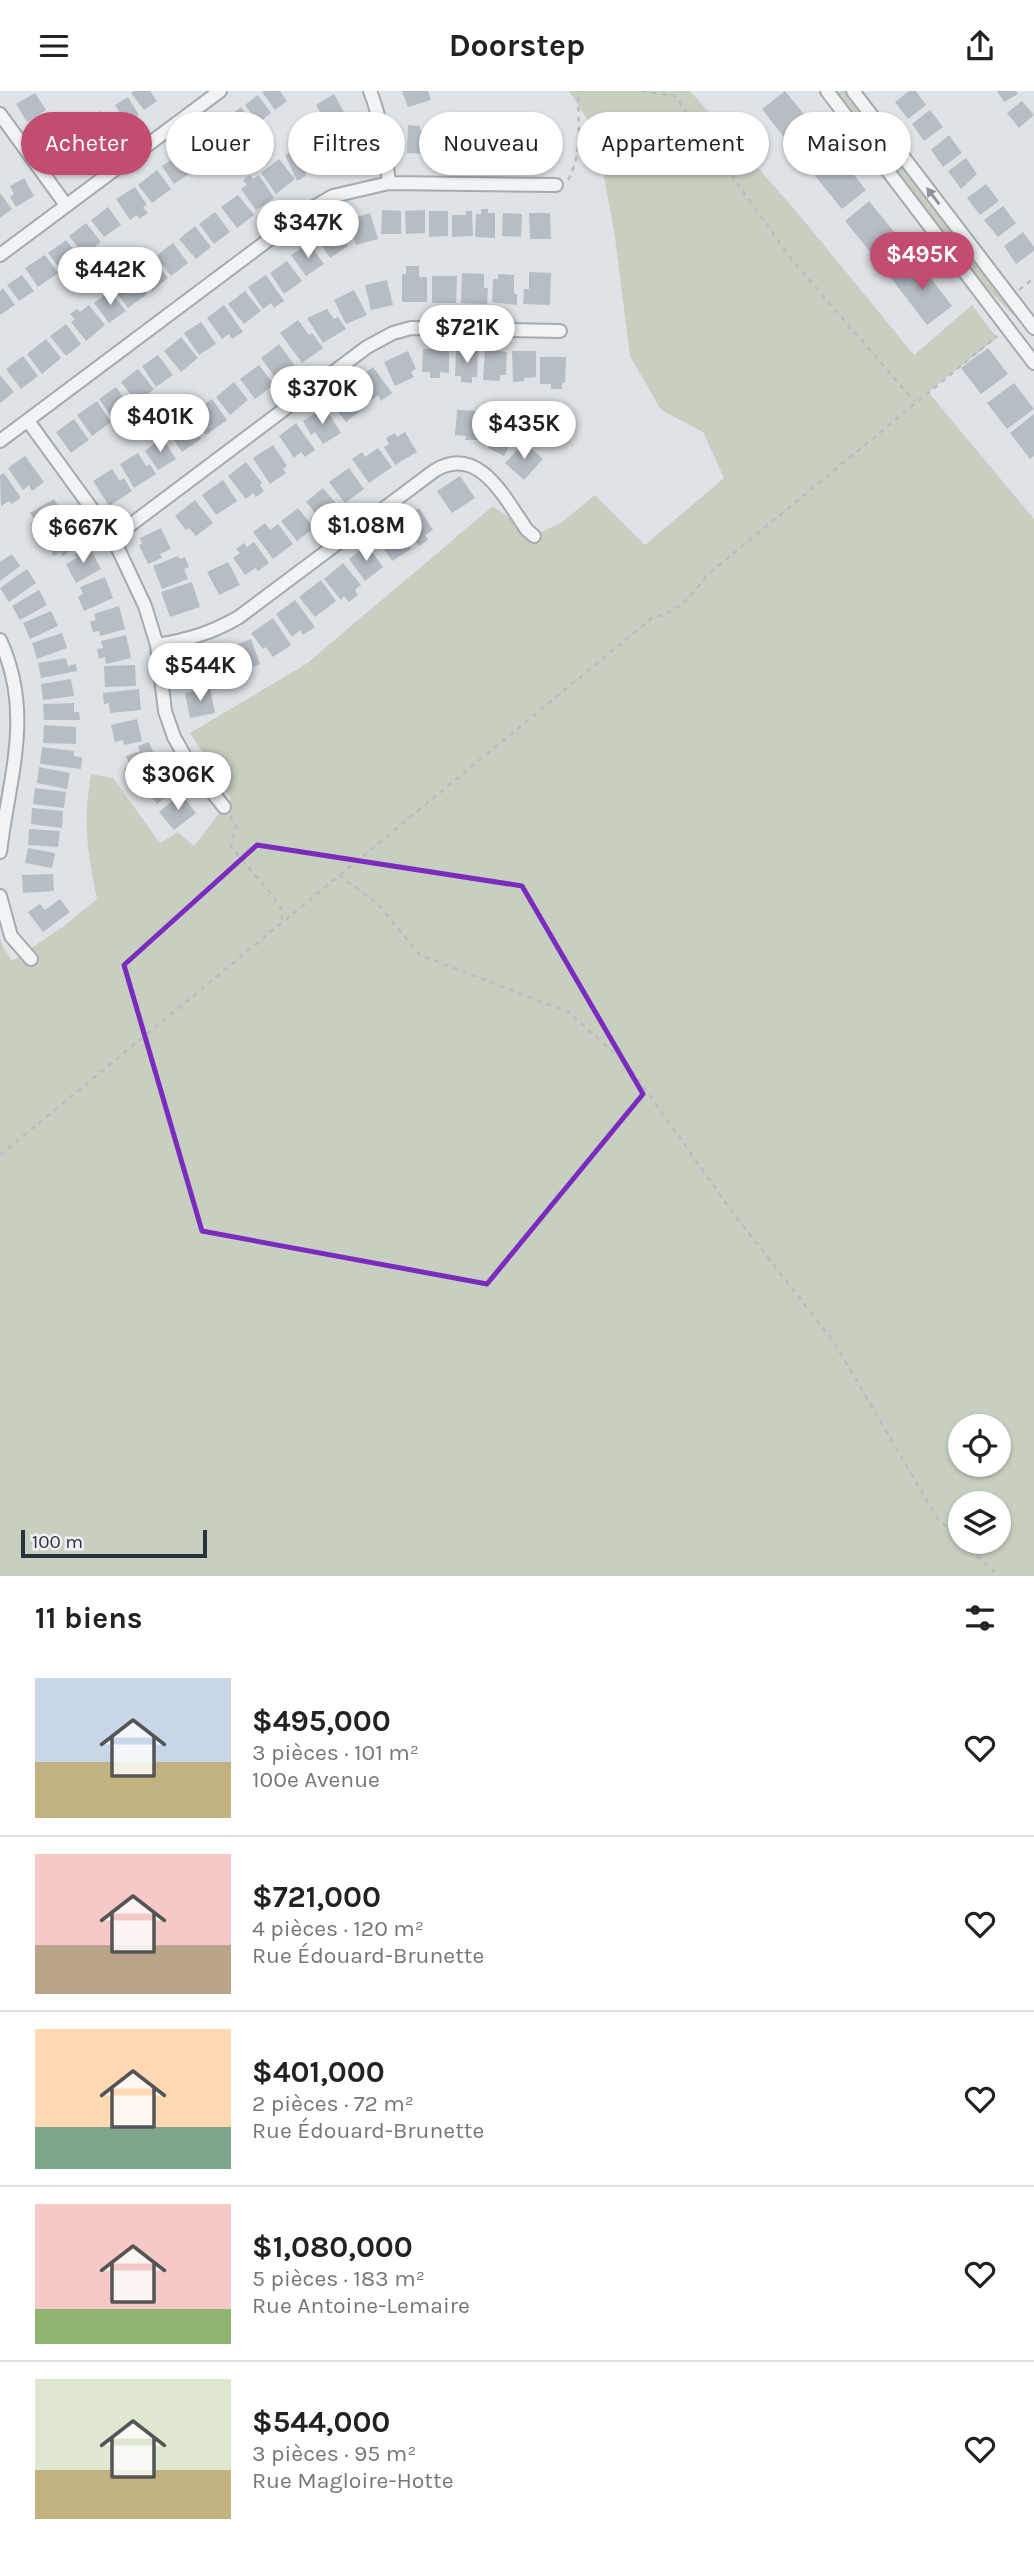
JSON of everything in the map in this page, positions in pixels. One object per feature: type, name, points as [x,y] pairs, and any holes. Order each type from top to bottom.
[{"type":"street","points":[[0,255],[220,91]]},
{"type":"street","points":[[370,91],[384,138],[389,183]]},
{"type":"street","points":[[827,91],[1034,363]]},
{"type":"street","points":[[853,91],[1034,328]]},
{"type":"street","points":[[0,114],[66,205]]},
{"type":"street","points":[[0,442],[307,211],[333,196],[389,183],[556,185]]},
{"type":"street","points":[[113,538],[367,347],[393,333],[422,328],[561,331]]},
{"type":"street","points":[[28,421],[113,538],[145,606],[157,645],[165,711],[174,737],[187,760],[224,807]]},
{"type":"street","points":[[157,645],[191,639],[218,629],[239,617],[434,471],[448,464],[466,464],[478,468],[489,477],[534,536]]},
{"type":"street","points":[[0,640],[15,683],[19,712],[16,758],[0,852]]},
{"type":"street","points":[[0,896],[11,936],[31,959]]},
{"type":"path","points":[[556,185],[567,181],[578,152],[578,91]]},
{"type":"path","points":[[642,91],[675,96],[792,260],[915,402]]},
{"type":"path","points":[[1019,290],[1034,278]]},
{"type":"path","points":[[0,1155],[652,618],[670,613],[691,597],[706,576],[997,336]]},
{"type":"path","points":[[224,807],[236,825],[231,847],[272,895],[282,911],[282,923]]},
{"type":"path","points":[[339,875],[378,904],[420,955],[568,1013],[628,1065],[733,1213],[834,1342],[937,1518],[948,1528]]},
{"type":"path","points":[[976,1554],[999,1576]]},
{"type":"highlighted area","points":[[257,845],[522,886],[643,1094],[487,1284],[202,1231],[124,965]]},
{"type":"green space","points":[[569,91],[690,91],[709,112],[582,112]]},
{"type":"green space","points":[[835,91],[846,91],[862,112],[851,112]]},
{"type":"green space","points":[[604,175],[764,175],[914,355],[972,305],[997,338],[928,392],[1034,519],[1034,1576],[0,1576],[0,938],[12,961],[64,926],[97,899],[87,837],[91,774],[113,778],[160,843],[178,832],[194,846],[231,798],[190,733],[306,664],[493,506],[534,536],[562,522],[595,495],[645,545],[724,478],[703,432],[661,410],[630,356],[615,237]]},
{"type":"green space","points":[[898,175],[910,175],[1016,315],[1014,316],[973,274]]},
{"type":"building","points":[[150,91],[157,101],[144,110],[131,93]]},
{"type":"building","points":[[280,91],[287,101],[275,110],[262,92]]},
{"type":"building","points":[[402,91],[428,91],[431,100],[408,107]]},
{"type":"building","points":[[785,91],[802,112],[783,112],[783,136],[769,118],[769,112],[762,109]]},
{"type":"building","points":[[909,91],[916,91],[926,105],[911,117],[911,112],[903,112],[895,102]]},
{"type":"building","points":[[997,91],[1016,91],[1018,94],[1004,102]]},
{"type":"building","points":[[35,93],[46,110],[21,112],[16,104]]},
{"type":"building","points":[[334,94],[344,112],[320,112],[316,105]]},
{"type":"building","points":[[258,95],[270,112],[250,112],[245,105]]},
{"type":"building","points":[[128,97],[137,112],[119,112],[115,105]]},
{"type":"building","points":[[1022,101],[1034,115],[1019,128],[1007,113]]},
{"type":"building","points":[[930,110],[943,127],[924,141],[912,124]]},
{"type":"building","points":[[408,125],[419,126],[419,154],[407,153]]},
{"type":"building","points":[[949,135],[962,153],[943,167],[931,150]]},
{"type":"building","points":[[966,158],[977,174],[961,189],[948,171]]},
{"type":"building","points":[[279,159],[288,170],[288,175],[295,179],[276,194],[262,175],[274,175],[274,163]]},
{"type":"building","points":[[157,170],[171,189],[152,203],[138,185]]},
{"type":"building","points":[[168,175],[188,175],[174,184]]},
{"type":"building","points":[[250,175],[253,179],[259,175],[274,198],[256,210],[241,189],[247,185],[243,180]]},
{"type":"building","points":[[294,175],[306,175],[306,176],[297,181]]},
{"type":"building","points":[[814,175],[854,175],[866,190],[842,209]]},
{"type":"building","points":[[24,178],[34,196],[16,207],[10,197],[14,194],[10,186]]},
{"type":"building","points":[[986,184],[999,201],[980,215],[967,198]]},
{"type":"building","points":[[135,187],[147,205],[143,207],[148,213],[139,219],[137,215],[130,220],[116,199]]},
{"type":"building","points":[[0,193],[12,209],[0,218]]},
{"type":"building","points":[[238,195],[254,215],[237,228],[221,207]]},
{"type":"building","points":[[869,201],[909,250],[885,270],[845,221]]},
{"type":"building","points":[[1003,206],[1016,223],[998,237],[984,220]]},
{"type":"building","points":[[108,207],[121,225],[104,237],[91,220]]},
{"type":"building","points":[[481,209],[495,213],[495,238],[475,237],[476,214],[481,214]]},
{"type":"building","points":[[382,210],[401,211],[401,234],[381,234]]},
{"type":"building","points":[[425,210],[425,233],[406,234],[405,211]]},
{"type":"building","points":[[429,211],[448,211],[448,236],[429,237]]},
{"type":"building","points":[[466,211],[472,211],[473,236],[452,237],[452,215],[466,215]]},
{"type":"building","points":[[215,212],[230,232],[214,244],[199,224]]},
{"type":"building","points":[[370,213],[378,239],[356,245],[348,220]]},
{"type":"building","points":[[503,213],[522,214],[521,237],[502,236]]},
{"type":"building","points":[[529,213],[550,213],[551,239],[530,239]]},
{"type":"building","points":[[86,223],[101,242],[84,255],[69,236]]},
{"type":"building","points":[[334,224],[348,246],[330,258],[316,236]]},
{"type":"building","points":[[195,226],[211,247],[196,259],[179,239]]},
{"type":"building","points":[[1023,232],[1034,251],[1016,264],[1004,246]]},
{"type":"building","points":[[66,240],[83,261],[75,267],[71,262],[61,270],[48,253]]},
{"type":"building","points":[[173,243],[188,263],[171,276],[156,256]]},
{"type":"building","points":[[309,243],[324,264],[306,276],[291,255]]},
{"type":"building","points":[[45,255],[58,273],[38,287],[25,268]]},
{"type":"building","points":[[153,259],[168,278],[152,291],[137,271]]},
{"type":"building","points":[[916,259],[952,306],[927,325],[891,278]]},
{"type":"building","points":[[287,261],[302,281],[284,294],[270,273]]},
{"type":"building","points":[[406,266],[419,266],[419,277],[427,277],[427,302],[402,302],[402,274],[406,274]]},
{"type":"building","points":[[529,272],[551,273],[550,305],[523,304],[524,289],[529,289]]},
{"type":"building","points":[[462,273],[484,274],[484,288],[488,288],[487,304],[461,303]]},
{"type":"building","points":[[132,274],[147,294],[128,308],[113,288]]},
{"type":"building","points":[[498,274],[514,275],[517,305],[492,302],[493,279],[498,279]]},
{"type":"building","points":[[22,275],[34,291],[19,301],[7,285]]},
{"type":"building","points":[[266,275],[284,301],[274,308],[271,303],[263,309],[248,287]]},
{"type":"building","points":[[432,276],[457,276],[456,303],[432,303]]},
{"type":"building","points":[[387,280],[393,305],[371,310],[365,285]]},
{"type":"building","points":[[3,288],[15,305],[0,315],[0,291]]},
{"type":"building","points":[[354,290],[367,315],[346,324],[334,300]]},
{"type":"building","points":[[110,291],[126,311],[109,323],[94,303]]},
{"type":"building","points":[[245,291],[261,311],[244,324],[228,304]]},
{"type":"building","points":[[89,305],[105,325],[86,341],[71,322],[75,319],[70,314],[77,309],[80,312]]},
{"type":"building","points":[[224,305],[243,332],[232,339],[229,334],[222,339],[207,318]]},
{"type":"building","points":[[327,309],[334,319],[338,317],[346,329],[323,343],[307,318]]},
{"type":"building","points":[[298,320],[323,348],[302,363],[280,333]]},
{"type":"building","points":[[201,322],[216,344],[199,355],[184,333]]},
{"type":"building","points":[[66,324],[81,344],[66,356],[50,336]]},
{"type":"building","points":[[181,337],[198,358],[181,372],[164,351]]},
{"type":"building","points":[[46,339],[61,358],[42,374],[27,354]]},
{"type":"building","points":[[279,344],[295,366],[277,380],[261,358]]},
{"type":"building","points":[[988,348],[1008,374],[981,394],[961,368]]},
{"type":"building","points":[[423,349],[449,349],[449,373],[440,372],[440,378],[430,378],[430,372],[422,372]]},
{"type":"building","points":[[485,349],[507,352],[506,375],[500,375],[500,381],[483,380]]},
{"type":"building","points":[[456,350],[478,350],[477,377],[472,377],[472,383],[461,382],[461,376],[455,376]]},
{"type":"building","points":[[408,351],[416,369],[411,372],[414,377],[395,386],[384,362]]},
{"type":"building","points":[[512,351],[536,351],[536,377],[513,382]]},
{"type":"building","points":[[158,355],[173,375],[156,387],[142,366]]},
{"type":"building","points":[[23,356],[38,376],[21,389],[6,369]]},
{"type":"building","points":[[540,357],[566,357],[565,383],[562,383],[562,389],[551,389],[551,384],[540,384]]},
{"type":"building","points":[[259,365],[274,385],[255,399],[240,379]]},
{"type":"building","points":[[373,367],[392,393],[381,401],[378,395],[370,401],[360,387],[356,390],[351,383]]},
{"type":"building","points":[[138,369],[154,389],[137,403],[121,382]]},
{"type":"building","points":[[0,375],[14,392],[0,403]]},
{"type":"building","points":[[234,382],[248,400],[230,415],[216,397]]},
{"type":"building","points":[[1014,383],[1034,409],[1007,429],[987,403]]},
{"type":"building","points":[[116,387],[130,407],[113,419],[99,399]]},
{"type":"building","points":[[349,388],[364,408],[346,422],[331,403]]},
{"type":"building","points":[[212,399],[227,420],[206,435],[190,414]]},
{"type":"building","points":[[97,401],[111,422],[92,436],[77,415]]},
{"type":"building","points":[[325,407],[341,433],[323,444],[315,432],[311,435],[303,421]]},
{"type":"building","points":[[457,410],[479,411],[478,440],[465,440],[466,436],[455,435]]},
{"type":"building","points":[[1034,414],[1034,456],[1030,459],[1010,433]]},
{"type":"building","points":[[186,417],[201,439],[182,452],[167,430]]},
{"type":"building","points":[[496,418],[518,430],[504,456],[488,448],[490,443],[484,440]]},
{"type":"building","points":[[74,419],[89,440],[71,453],[56,432]]},
{"type":"building","points":[[296,423],[315,450],[305,457],[301,452],[294,458],[279,436]]},
{"type":"building","points":[[405,432],[417,452],[395,465],[384,447],[389,444],[386,438],[395,433],[397,437]]},
{"type":"building","points":[[162,437],[176,459],[158,470],[145,451]]},
{"type":"building","points":[[524,442],[543,459],[524,480],[505,463]]},
{"type":"building","points":[[273,445],[287,466],[283,469],[286,473],[270,484],[253,458]]},
{"type":"building","points":[[378,448],[392,467],[369,483],[352,459],[362,452],[365,457]]},
{"type":"building","points":[[138,453],[146,466],[150,464],[156,474],[134,488],[120,464]]},
{"type":"building","points":[[25,456],[44,482],[32,491],[29,485],[23,490],[8,468]]},
{"type":"building","points":[[246,462],[262,483],[260,485],[264,491],[256,497],[253,493],[246,499],[228,476]]},
{"type":"building","points":[[349,468],[364,489],[345,503],[329,482]]},
{"type":"building","points":[[112,469],[120,481],[124,478],[132,491],[109,506],[93,481]]},
{"type":"building","points":[[4,473],[21,498],[1,506],[0,475]]},
{"type":"building","points":[[460,476],[475,498],[452,513],[437,491]]},
{"type":"building","points":[[223,480],[237,501],[216,515],[202,495]]},
{"type":"building","points":[[323,488],[339,507],[322,521],[306,502]]},
{"type":"building","points":[[54,499],[66,518],[37,533],[31,524],[36,521],[30,513]]},
{"type":"building","points":[[195,500],[213,523],[196,536],[189,528],[186,530],[175,516]]},
{"type":"building","points":[[298,508],[314,528],[297,541],[281,521]]},
{"type":"building","points":[[419,508],[433,530],[425,535],[428,540],[419,546],[401,520]]},
{"type":"building","points":[[71,523],[77,531],[81,529],[83,532],[78,535],[83,543],[63,556],[60,552],[54,556],[48,547],[53,544],[49,538]]},
{"type":"building","points":[[265,523],[270,530],[278,524],[293,544],[273,559],[253,532]]},
{"type":"building","points":[[395,525],[411,549],[392,561],[376,537]]},
{"type":"building","points":[[161,528],[171,549],[160,554],[162,558],[148,564],[139,545],[142,544],[140,538]]},
{"type":"building","points":[[254,542],[269,563],[258,571],[255,568],[245,575],[233,558],[240,553],[236,549],[244,543],[247,547]]},
{"type":"building","points":[[367,545],[383,567],[365,581],[349,559]]},
{"type":"building","points":[[89,546],[101,569],[76,583],[66,564],[77,558],[75,554]]},
{"type":"building","points":[[12,554],[20,566],[0,581],[0,562]]},
{"type":"building","points":[[178,556],[180,559],[185,557],[189,567],[184,569],[188,579],[162,589],[153,566]]},
{"type":"building","points":[[228,562],[240,585],[219,595],[207,572]]},
{"type":"building","points":[[343,563],[361,585],[355,590],[358,595],[349,602],[344,596],[341,600],[324,579]]},
{"type":"building","points":[[27,569],[36,583],[9,602],[0,588]]},
{"type":"building","points":[[105,577],[113,598],[84,611],[78,597],[83,594],[80,587]]},
{"type":"building","points":[[321,580],[336,601],[315,617],[299,597]]},
{"type":"building","points":[[192,582],[200,607],[170,617],[161,592]]},
{"type":"building","points":[[39,590],[47,605],[20,620],[12,606]]},
{"type":"building","points":[[295,600],[315,627],[303,635],[300,630],[292,637],[276,614]]},
{"type":"building","points":[[119,606],[125,629],[100,636],[99,631],[93,632],[90,622],[96,620],[94,614]]},
{"type":"building","points":[[51,611],[58,626],[30,639],[23,623]]},
{"type":"building","points":[[273,618],[291,645],[273,657],[251,633]]},
{"type":"building","points":[[62,633],[67,648],[37,659],[32,643]]},
{"type":"building","points":[[126,635],[131,658],[106,664],[105,657],[99,659],[97,649],[103,648],[101,641]]},
{"type":"building","points":[[251,639],[260,664],[250,668],[252,674],[238,679],[227,648]]},
{"type":"building","points":[[207,653],[212,679],[184,685],[181,674],[185,673],[182,659]]},
{"type":"building","points":[[66,658],[68,666],[76,664],[77,671],[41,678],[38,663]]},
{"type":"building","points":[[135,665],[136,686],[105,687],[104,666]]},
{"type":"building","points":[[71,679],[74,696],[43,700],[41,684]]},
{"type":"building","points":[[210,688],[215,713],[190,718],[185,693]]},
{"type":"building","points":[[139,689],[141,710],[110,713],[109,703],[104,704],[103,693]]},
{"type":"building","points":[[74,703],[74,712],[79,712],[80,720],[44,720],[43,704]]},
{"type":"building","points":[[137,719],[142,741],[124,745],[123,740],[115,742],[111,725]]},
{"type":"building","points":[[44,725],[76,727],[76,744],[43,743]]},
{"type":"building","points":[[149,742],[159,767],[129,779],[124,768],[130,766],[126,756],[140,751],[138,746]]},
{"type":"building","points":[[42,747],[74,751],[74,756],[82,757],[81,769],[40,764]]},
{"type":"building","points":[[39,767],[70,773],[67,789],[37,783]]},
{"type":"building","points":[[162,769],[178,788],[157,804],[142,786]]},
{"type":"building","points":[[35,788],[66,792],[64,808],[33,804]]},
{"type":"building","points":[[181,794],[196,813],[174,830],[159,812]]},
{"type":"building","points":[[32,808],[63,811],[62,828],[31,824]]},
{"type":"building","points":[[29,829],[60,831],[58,847],[28,845]]},
{"type":"building","points":[[28,848],[55,853],[52,868],[25,863]]},
{"type":"building","points":[[53,874],[54,891],[23,893],[22,875]]},
{"type":"building","points":[[60,899],[70,912],[43,932],[28,912],[40,904],[45,910]]}]
